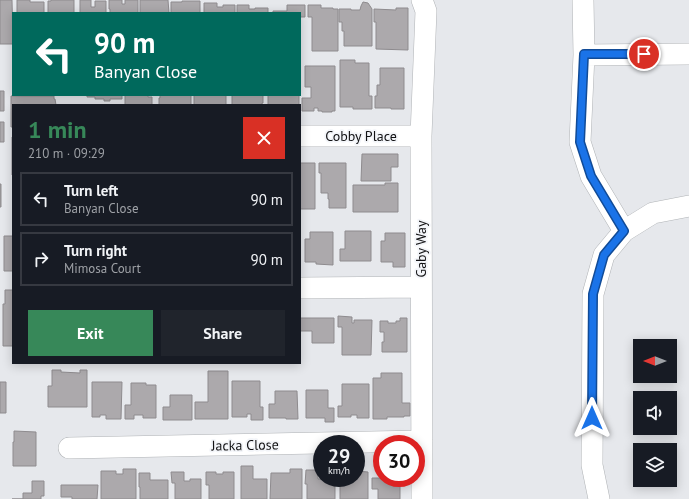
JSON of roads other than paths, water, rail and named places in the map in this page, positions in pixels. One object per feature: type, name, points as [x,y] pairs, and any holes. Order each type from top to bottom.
[{"type":"street","name":"Gaby Way","points":[[422,0],[426,11],[422,136],[422,435]]},
{"type":"street","points":[[583,0],[584,54],[580,142],[591,176],[624,231]]},
{"type":"street","points":[[584,54],[689,54]]},
{"type":"street","name":"Cobby Place","points":[[301,136],[422,136]]},
{"type":"street","points":[[599,499],[592,465],[593,294],[604,255],[624,231],[653,213],[689,206]]},
{"type":"street","points":[[301,288],[422,287]]},
{"type":"street","name":"Jacka Close","points":[[69,448],[373,442]]},
{"type":"street","name":"Gaby Way","points":[[422,487],[422,499]]}]
